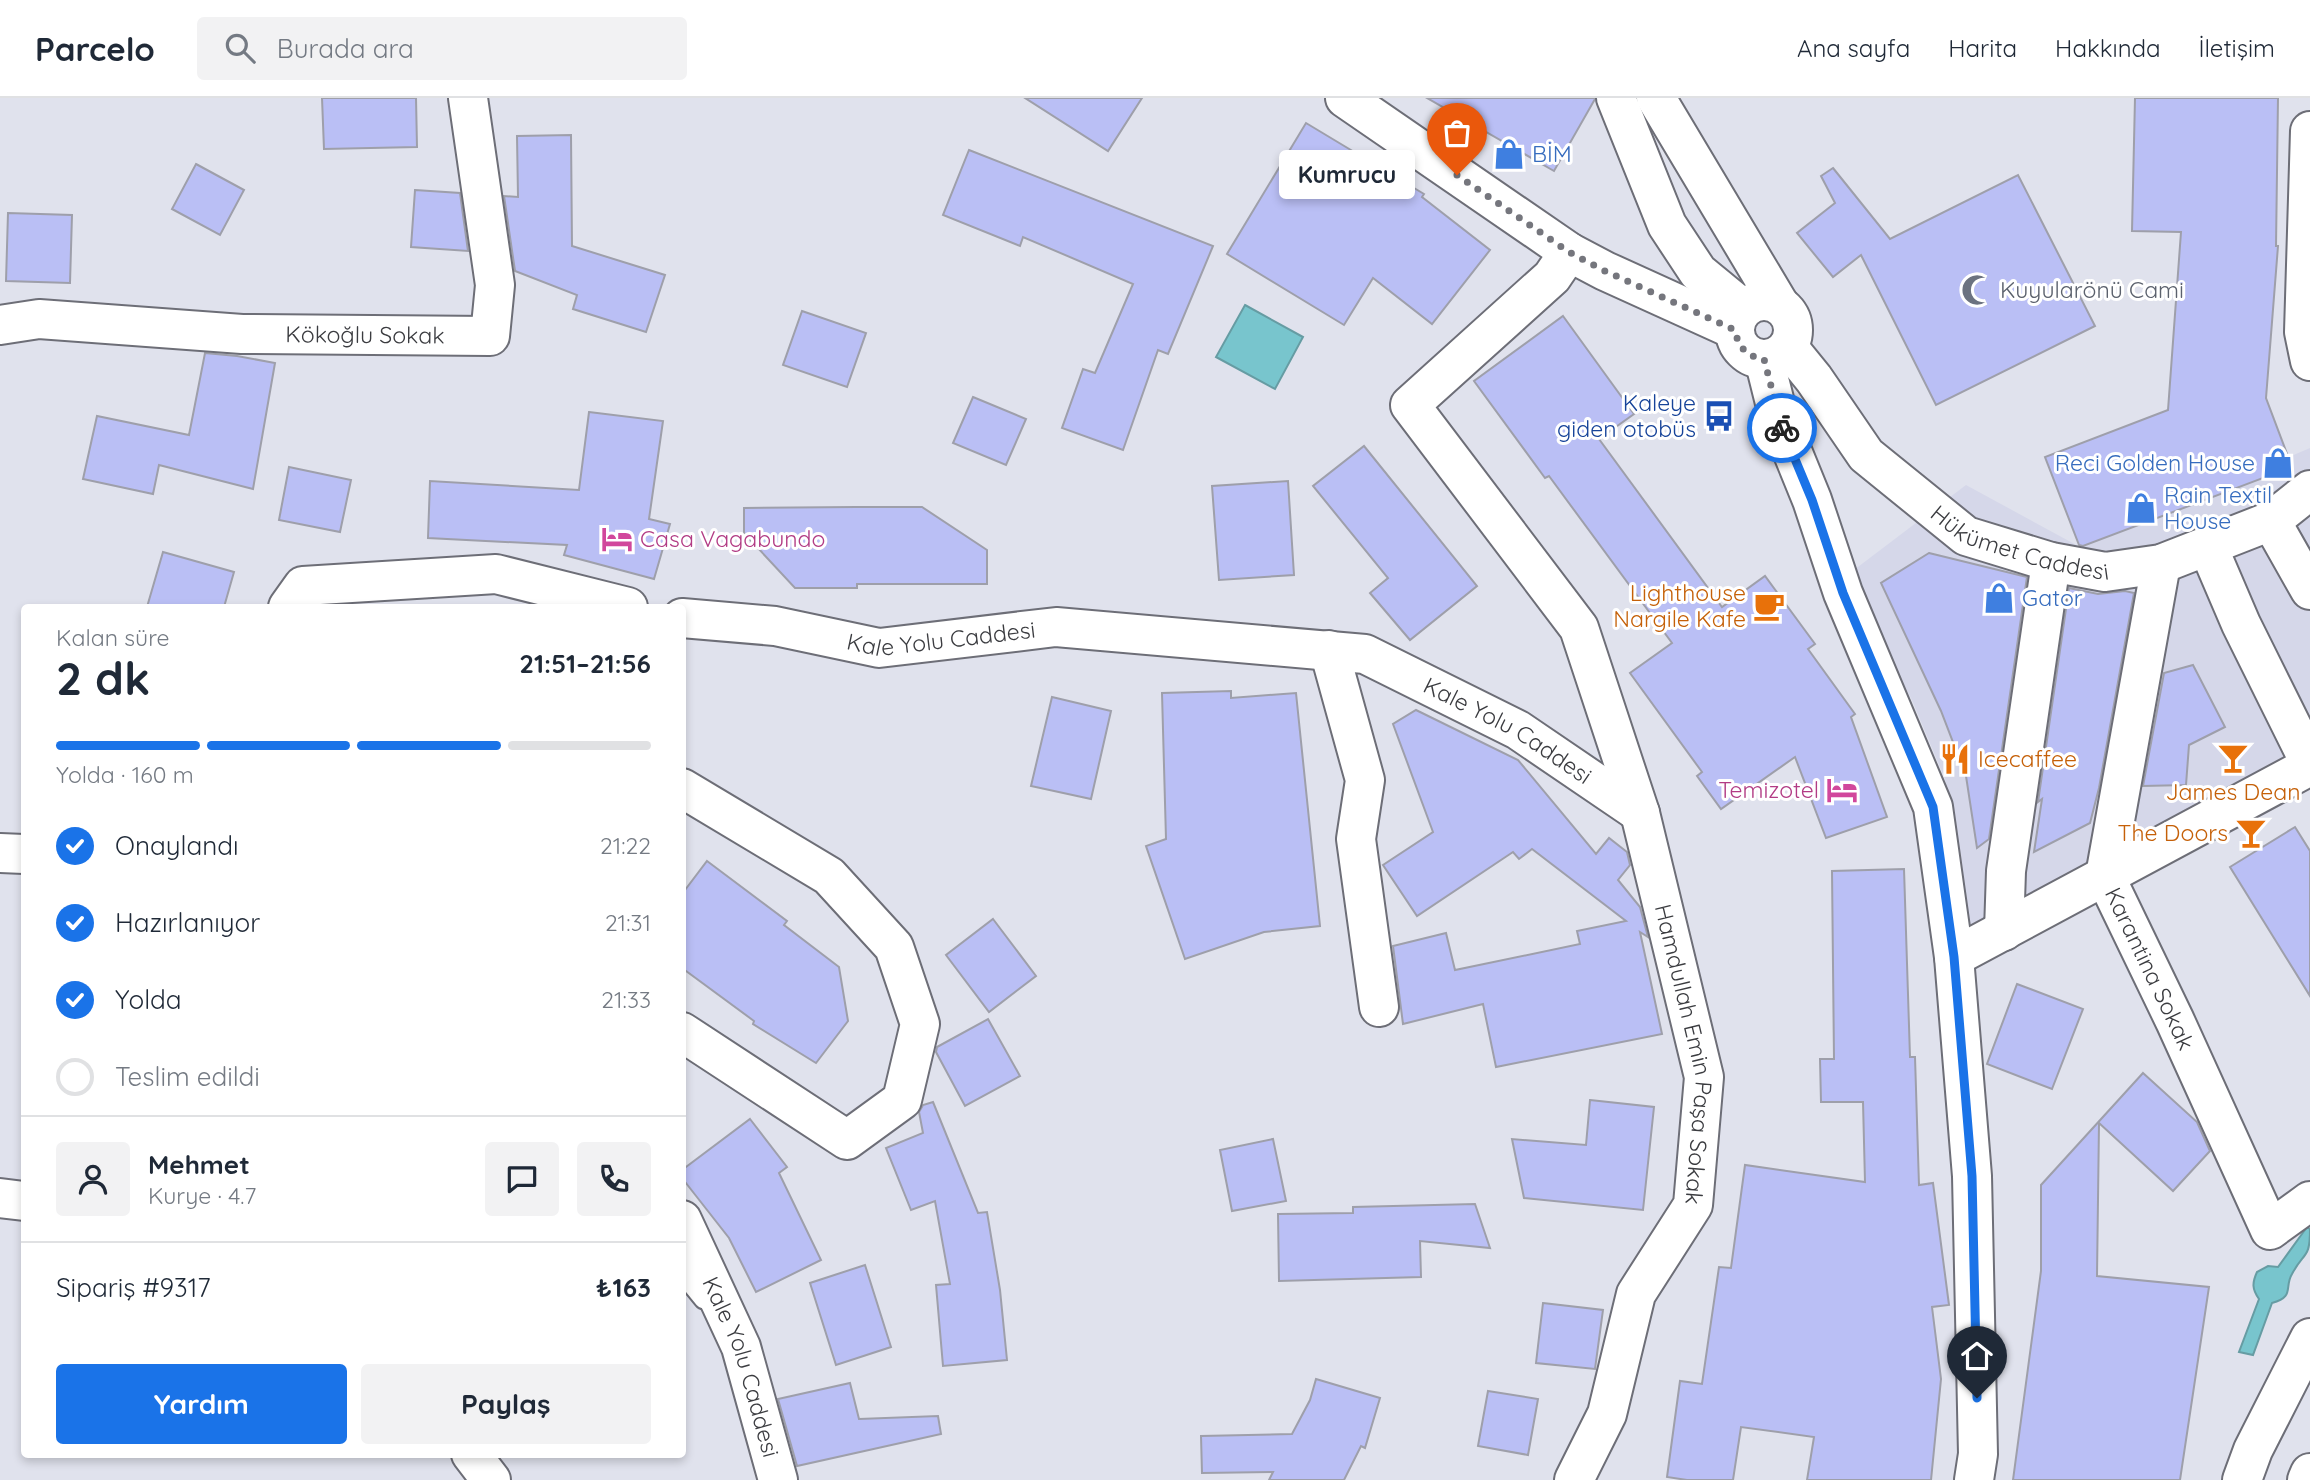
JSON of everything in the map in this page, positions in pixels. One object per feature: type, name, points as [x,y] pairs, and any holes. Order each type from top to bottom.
[{"type":"street","name":"Kökoğlu Sokak","points":[[0,326],[39,318],[242,334],[489,336],[495,285],[468,98]]},
{"type":"street","points":[[1345,98],[1569,252],[1605,271],[1752,315],[1786,309],[1793,324],[1792,340],[1776,353],[1756,358],[1743,350],[1752,315],[1656,98]]},
{"type":"street","points":[[1616,98],[1667,225],[1698,272],[1752,315]]},
{"type":"street","points":[[2310,131],[2304,332],[2310,361]]},
{"type":"street","name":"Kale Yolu Caddesi","points":[[1569,252],[1552,277],[1410,405],[1579,628],[1640,813]]},
{"type":"street","points":[[1776,353],[1779,419],[1812,500],[1843,593],[1933,807],[1954,957],[1972,1176],[1978,1454],[1974,1480]]},
{"type":"street","name":"Hükümet Caddesi","points":[[1776,353],[1814,379],[1866,455],[1966,536],[2051,562],[2105,572],[2161,564],[2271,521],[2310,490]]},
{"type":"street","points":[[2271,521],[2310,590]]},
{"type":"street","points":[[1954,957],[2310,764],[2241,624],[2208,547]]},
{"type":"street","points":[[2004,931],[2006,871],[2051,562]]},
{"type":"street","name":"Karantina Sokak","points":[[2161,564],[2105,876],[2175,1021],[2270,1230],[2310,1201]]},
{"type":"street","points":[[290,604],[303,586],[496,573],[616,604]]},
{"type":"street","name":"Kale Yolu Caddesi","points":[[686,618],[775,626],[879,648],[1056,627],[1365,654],[1518,730],[1640,813]]},
{"type":"street","points":[[1329,650],[1365,780],[1356,839],[1379,1007]]},
{"type":"street","points":[[686,790],[829,876],[894,947],[920,1024],[902,1100],[847,1140],[686,1035]]},
{"type":"street","name":"Hamdullah Emin Paşa Sokak","points":[[1574,1480],[1608,1414],[1636,1294],[1693,1205],[1704,1077],[1640,813]]},
{"type":"street","points":[[0,853],[21,854]]},
{"type":"street","points":[[0,1198],[21,1201]]},
{"type":"street","name":"Kale Yolu Caddesi","points":[[686,1229],[741,1347],[778,1480]]},
{"type":"street","points":[[2242,1480],[2253,1450],[2310,1338]]},
{"type":"street","points":[[474,1458],[491,1480]]},
{"type":"street","points":[[2306,1480],[2310,1473]]},
{"type":"lane","points":[[686,1277],[741,1347]]},
{"type":"shaded area","points":[[2310,448],[2310,787],[1974,970],[1945,779],[1912,700],[1846,576],[1966,485],[2080,547]]},
{"type":"water","points":[[1245,305],[1303,337],[1275,389],[1216,357]]},
{"type":"water","points":[[2307,1227],[2310,1229],[2310,1239],[2307,1251],[2292,1274],[2286,1295],[2272,1303],[2253,1355],[2239,1352],[2259,1299],[2254,1286],[2257,1272],[2268,1266],[2278,1267]]},
{"type":"building","points":[[322,98],[416,98],[417,147],[324,149]]},
{"type":"building","points":[[1025,98],[1142,98],[1108,151]]},
{"type":"building","points":[[1427,98],[1595,98],[1595,99],[1554,171]]},
{"type":"building","points":[[2135,98],[2278,98],[2278,246],[2266,398],[2292,467],[2083,546],[2079,545],[2045,457],[2168,410],[2181,232],[2132,231]]},
{"type":"building","points":[[1306,123],[1424,194],[1422,197],[1490,250],[1432,324],[1373,278],[1344,325],[1227,254]]},
{"type":"building","points":[[571,135],[572,246],[665,275],[646,332],[573,309],[577,295],[515,271],[504,196],[518,197],[517,136]]},
{"type":"building","points":[[969,150],[1213,246],[1168,354],[1158,350],[1123,450],[1062,428],[1083,369],[1095,373],[1133,284],[1023,237],[1020,246],[943,215]]},
{"type":"building","points":[[196,164],[244,190],[220,235],[172,209]]},
{"type":"building","name":"Kuyularönü Cami","points":[[1833,168],[1890,239],[2018,175],[2095,326],[1936,405],[1861,255],[1833,277],[1797,233],[1835,203],[1821,176]]},
{"type":"building","points":[[415,190],[460,193],[468,251],[411,247]]},
{"type":"building","points":[[8,213],[72,215],[70,283],[6,281]]},
{"type":"building","points":[[802,311],[866,333],[847,387],[783,365]]},
{"type":"building","points":[[1563,316],[1634,414],[1599,439],[1722,607],[1765,576],[1815,644],[1808,649],[1855,714],[1851,717],[1887,817],[1826,838],[1795,757],[1721,809],[1697,776],[1702,772],[1630,673],[1672,643],[1549,476],[1545,478],[1474,381]]},
{"type":"building","points":[[205,353],[275,363],[253,489],[159,465],[153,494],[83,479],[97,416],[189,435]]},
{"type":"building","points":[[973,397],[1026,419],[1006,465],[953,443]]},
{"type":"building","points":[[589,412],[663,421],[649,519],[670,524],[654,579],[564,555],[567,545],[428,538],[430,481],[579,490]]},
{"type":"building","points":[[1364,446],[1477,586],[1410,640],[1370,593],[1388,578],[1313,486]]},
{"type":"building","points":[[289,467],[351,480],[340,532],[279,520]]},
{"type":"building","points":[[1288,481],[1294,575],[1219,580],[1212,486]]},
{"type":"building","points":[[922,507],[987,550],[987,584],[857,584],[857,588],[795,588],[744,533],[744,508]]},
{"type":"building","points":[[163,552],[234,572],[225,604],[148,604]]},
{"type":"building","points":[[1929,553],[2027,577],[1989,839],[1977,848],[1966,776],[1941,711],[1881,583]]},
{"type":"building","points":[[2069,588],[2098,594],[2125,591],[2134,593],[2099,788],[2090,823],[2034,852],[2042,799],[2038,802]]},
{"type":"building","points":[[2193,665],[2225,727],[2189,745],[2186,785],[2143,786],[2164,673]]},
{"type":"building","points":[[1231,691],[1231,698],[1296,693],[1320,926],[1264,932],[1185,959],[1146,846],[1166,839],[1162,693]]},
{"type":"building","points":[[1052,697],[1111,711],[1091,799],[1031,786]]},
{"type":"building","points":[[1416,710],[1518,760],[1596,854],[1609,838],[1627,852],[1630,865],[1618,880],[1640,907],[1648,937],[1640,932],[1662,1034],[1496,1067],[1483,1004],[1403,1024],[1393,946],[1446,933],[1455,970],[1580,944],[1577,931],[1626,921],[1532,849],[1519,859],[1513,852],[1417,916],[1383,865],[1433,832],[1393,724]]},
{"type":"building","points":[[2295,827],[2310,851],[2310,996],[2230,867]]},
{"type":"building","points":[[707,861],[787,921],[784,925],[839,967],[848,1021],[816,1063],[753,1024],[754,1021],[686,971],[686,889]]},
{"type":"building","points":[[1904,869],[1910,1057],[1915,1057],[1919,1185],[1933,1183],[1949,1305],[1932,1307],[1941,1379],[1931,1480],[1807,1480],[1814,1437],[1741,1427],[1733,1480],[1667,1477],[1680,1381],[1702,1384],[1719,1267],[1731,1268],[1745,1165],[1865,1182],[1863,1102],[1821,1102],[1820,1059],[1834,1059],[1832,871]]},
{"type":"building","points":[[993,919],[1036,976],[989,1012],[946,955]]},
{"type":"building","points":[[2017,984],[2083,1009],[2052,1089],[1987,1064]]},
{"type":"building","points":[[988,1019],[1020,1076],[965,1106],[936,1052],[937,1047]]},
{"type":"building","points":[[2143,1073],[2197,1122],[2210,1151],[2173,1191],[2099,1123],[2097,1276],[2209,1287],[2180,1480],[2013,1480],[2041,1271],[2041,1185]]},
{"type":"building","points":[[1590,1100],[1654,1107],[1643,1210],[1524,1198],[1512,1139],[1586,1145]]},
{"type":"building","points":[[933,1102],[978,1213],[987,1212],[1000,1290],[1007,1360],[943,1366],[936,1285],[950,1284],[935,1201],[911,1210],[886,1148],[923,1133],[919,1112],[923,1105]]},
{"type":"building","points":[[750,1119],[787,1167],[779,1173],[821,1260],[756,1292],[729,1238],[686,1183],[686,1167]]},
{"type":"building","points":[[1273,1139],[1286,1201],[1232,1211],[1220,1150]]},
{"type":"building","points":[[1475,1204],[1490,1248],[1420,1241],[1421,1277],[1279,1281],[1278,1214],[1353,1213],[1353,1207]]},
{"type":"building","points":[[865,1265],[891,1347],[836,1365],[810,1283]]},
{"type":"building","points":[[1543,1303],[1603,1310],[1595,1369],[1536,1363]]},
{"type":"building","points":[[1316,1379],[1380,1398],[1365,1448],[1361,1446],[1344,1480],[1269,1480],[1273,1472],[1202,1473],[1201,1436],[1292,1434],[1310,1400]]},
{"type":"building","points":[[850,1383],[859,1419],[938,1416],[941,1434],[797,1466],[778,1399]]},
{"type":"building","points":[[1488,1391],[1538,1399],[1528,1455],[1478,1446]]},
{"type":"way so far","points":[[1457,175],[1569,252],[1735,330],[1743,350],[1756,358],[1764,359],[1782,428]]},
{"type":"place","name":"BİM","points":[[1509,154]]},
{"type":"place","name":"Kumrucu","points":[[1457,175]]},
{"type":"place","name":"Kuyularönü Cami","points":[[1977,290]]},
{"type":"place","name":"Kaleye giden otobüs","points":[[1719,416]]},
{"type":"place","name":"Reci Golden House","points":[[2278,463]]},
{"type":"place","name":"Rain Textil House","points":[[2141,508]]},
{"type":"place","name":"Casa Vagabundo","points":[[617,539]]},
{"type":"place","name":"Gator","points":[[1999,598]]},
{"type":"place","name":"Lighthouse Nargile Kafe","points":[[1769,606]]},
{"type":"place","name":"James Dean","points":[[2233,758]]},
{"type":"place","name":"Icecaffee","points":[[1955,759]]},
{"type":"place","name":"Temizotel","points":[[1842,790]]},
{"type":"place","name":"The Doors","points":[[2251,833]]},
{"type":"route","points":[[1782,428],[1812,500],[1843,593],[1933,807],[1954,957],[1972,1176],[1977,1398]]}]
